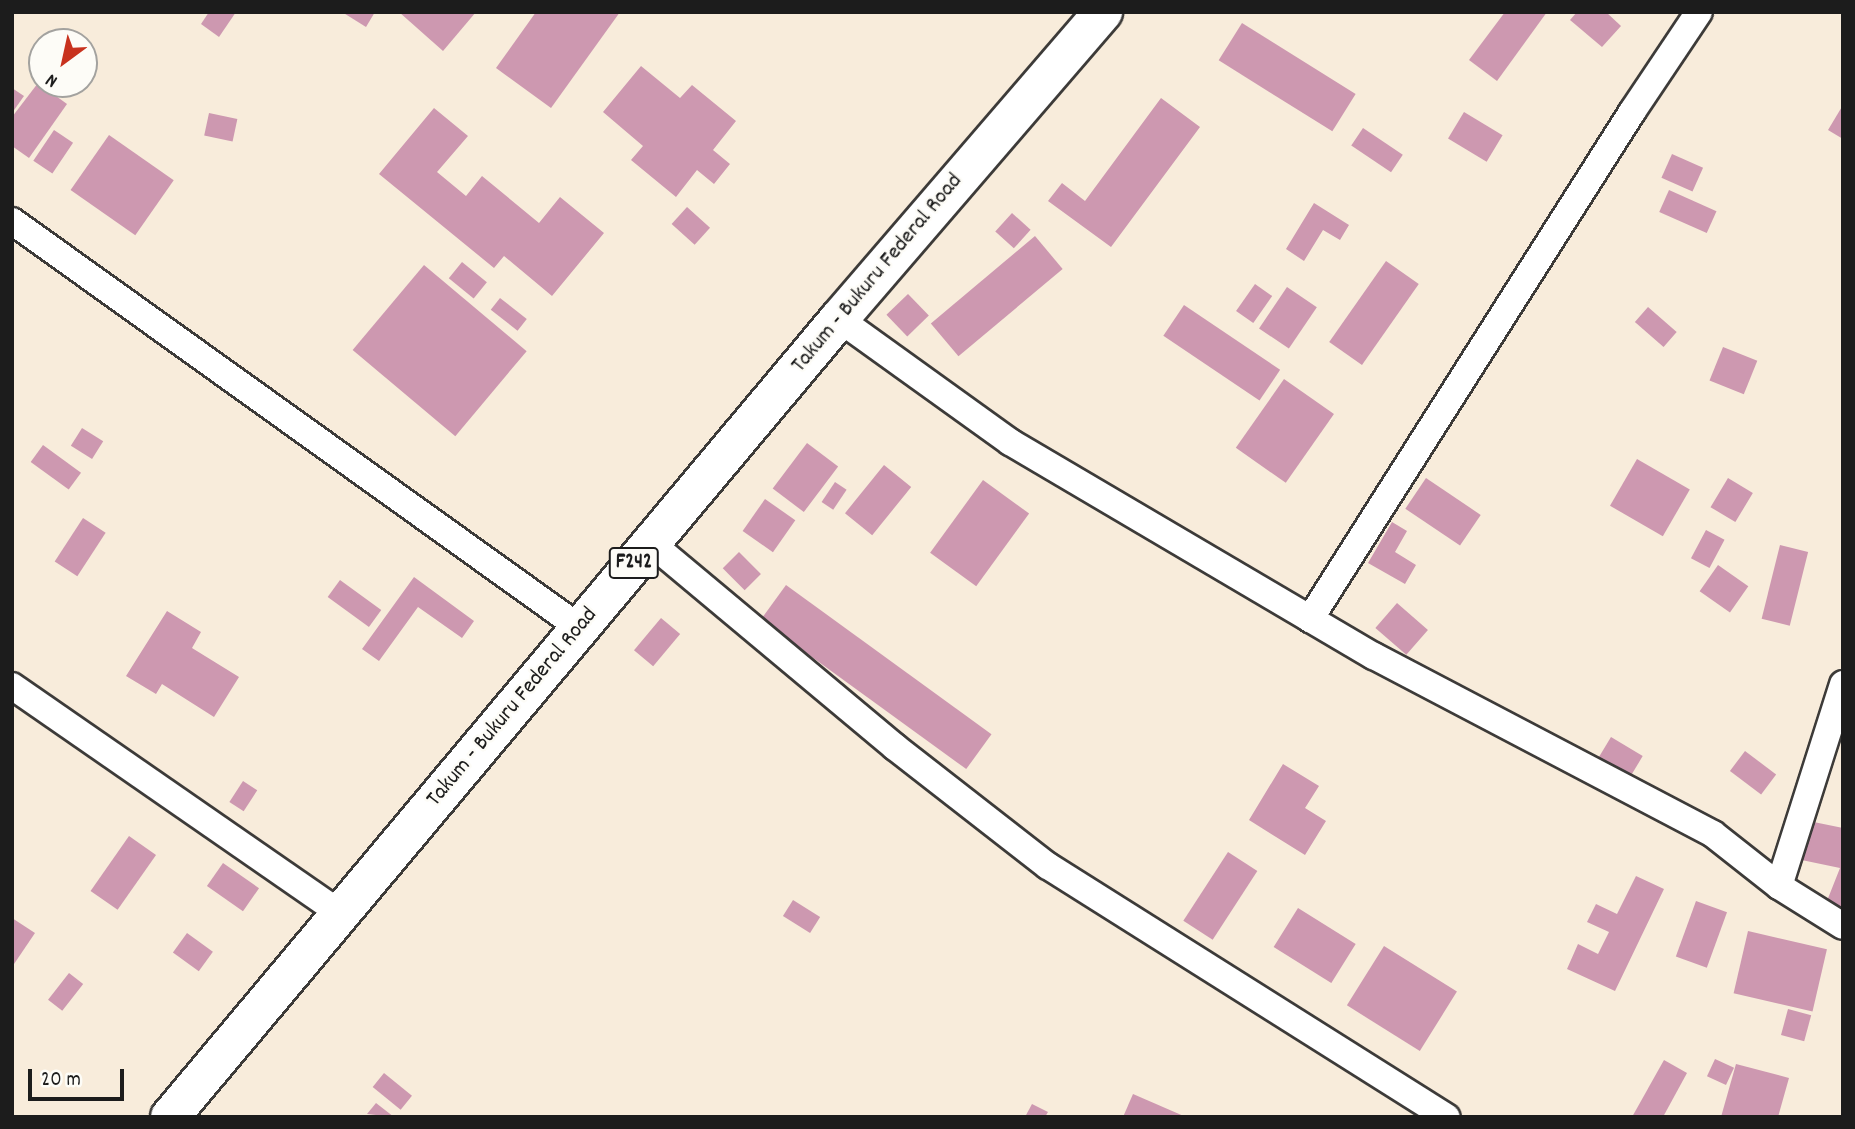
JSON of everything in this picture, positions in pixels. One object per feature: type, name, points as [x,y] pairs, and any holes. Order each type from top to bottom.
[{"type":"main road","name":"Takum - Bukuru Federal Road","points":[[170,1117],[839,319],[1103,12]]},
{"type":"street","points":[[1310,620],[1624,124],[1699,12]]},
{"type":"street","points":[[12,220],[580,628]]},
{"type":"street","points":[[839,319],[1010,442],[1386,663],[1713,834],[1779,886],[1843,926]]},
{"type":"street","points":[[651,543],[895,747],[1048,866],[1447,1117]]},
{"type":"street","points":[[1779,886],[1843,684]]},
{"type":"street","points":[[12,686],[341,915]]},
{"type":"building","points":[[209,12],[236,12],[219,37],[201,24]]},
{"type":"building","points":[[342,12],[375,12],[366,27]]},
{"type":"building","points":[[399,12],[476,12],[443,51]]},
{"type":"building","points":[[536,12],[620,12],[551,108],[496,68]]},
{"type":"building","points":[[1505,12],[1547,12],[1497,81],[1469,60]]},
{"type":"building","points":[[1577,12],[1606,12],[1621,26],[1602,47],[1570,20]]},
{"type":"building","points":[[1242,23],[1356,94],[1332,131],[1219,60]]},
{"type":"building","points":[[641,66],[680,98],[692,85],[736,121],[713,150],[730,164],[714,184],[697,170],[676,197],[631,160],[643,146],[603,112]]},
{"type":"building","points":[[12,88],[24,96],[12,113]]},
{"type":"building","points":[[28,96],[59,98],[67,104],[29,158],[12,146],[12,117]]},
{"type":"building","points":[[1161,98],[1200,127],[1111,247],[1048,201],[1062,183],[1085,201]]},
{"type":"building","points":[[1843,105],[1843,139],[1828,130]]},
{"type":"building","points":[[434,108],[468,136],[437,172],[466,196],[482,176],[539,223],[560,197],[604,233],[552,296],[504,256],[494,268],[379,174]]},
{"type":"building","points":[[1464,112],[1503,135],[1487,162],[1448,139]]},
{"type":"building","points":[[209,113],[237,119],[233,142],[204,135]]},
{"type":"building","points":[[1363,128],[1403,155],[1391,172],[1351,145]]},
{"type":"building","points":[[54,130],[73,143],[52,174],[33,161]]},
{"type":"building","points":[[109,135],[174,180],[135,235],[71,190]]},
{"type":"building","points":[[1672,154],[1703,168],[1692,192],[1661,178]]},
{"type":"building","points":[[1669,190],[1717,211],[1707,233],[1659,212]]},
{"type":"building","points":[[1314,203],[1349,225],[1340,240],[1323,230],[1304,261],[1286,249]]},
{"type":"building","points":[[687,207],[710,228],[695,245],[672,224]]},
{"type":"building","points":[[1012,213],[1031,230],[1014,248],[995,232]]},
{"type":"building","points":[[1035,236],[1063,269],[958,356],[931,323]]},
{"type":"building","points":[[1386,261],[1419,284],[1362,365],[1329,342]]},
{"type":"building","points":[[462,262],[487,282],[474,298],[449,278]]},
{"type":"building","points":[[424,265],[527,351],[455,436],[353,350]]},
{"type":"building","points":[[1255,284],[1272,296],[1253,323],[1236,311]]},
{"type":"building","points":[[1287,287],[1317,307],[1289,349],[1259,328]]},
{"type":"building","points":[[908,294],[929,316],[907,336],[886,315]]},
{"type":"building","points":[[500,298],[527,319],[518,331],[491,310]]},
{"type":"building","points":[[1184,305],[1280,370],[1259,401],[1163,336]]},
{"type":"building","points":[[1648,307],[1677,332],[1664,347],[1635,322]]},
{"type":"building","points":[[1723,347],[1757,361],[1744,394],[1710,380]]},
{"type":"building","points":[[1284,379],[1334,414],[1286,483],[1236,448]]},
{"type":"building","points":[[82,428],[103,441],[92,459],[71,446]]},
{"type":"building","points":[[807,443],[838,466],[804,512],[773,489]]},
{"type":"building","points":[[43,445],[81,473],[69,490],[31,462]]},
{"type":"building","points":[[1637,459],[1690,490],[1663,536],[1610,506]]},
{"type":"building","points":[[884,465],[911,487],[872,535],[845,513]]},
{"type":"building","points":[[1426,478],[1481,515],[1460,546],[1405,509]]},
{"type":"building","points":[[1728,478],[1753,493],[1735,522],[1710,507]]},
{"type":"building","points":[[983,480],[1029,514],[976,586],[930,553]]},
{"type":"building","points":[[835,482],[847,490],[833,510],[822,502]]},
{"type":"building","points":[[765,499],[795,520],[773,552],[743,531]]},
{"type":"building","points":[[83,518],[106,533],[77,576],[55,562]]},
{"type":"building","points":[[1392,522],[1407,531],[1395,552],[1416,565],[1405,584],[1368,563]]},
{"type":"building","points":[[1706,530],[1725,540],[1710,568],[1691,558]]},
{"type":"building","points":[[1780,545],[1808,552],[1790,626],[1762,619]]},
{"type":"building","points":[[739,552],[761,574],[745,590],[723,568]]},
{"type":"building","points":[[1718,565],[1748,586],[1730,612],[1700,591]]},
{"type":"building","points":[[414,577],[474,621],[462,638],[418,607],[379,661],[362,649]]},
{"type":"building","points":[[340,580],[381,610],[369,627],[328,597]]},
{"type":"building","points":[[786,585],[991,734],[966,769],[761,620]]},
{"type":"building","points":[[1397,603],[1428,630],[1406,655],[1375,628]]},
{"type":"building","points":[[167,611],[201,632],[192,648],[239,677],[214,717],[162,684],[156,694],[126,676]]},
{"type":"building","points":[[661,618],[680,634],[653,666],[634,650]]},
{"type":"building","points":[[1611,737],[1643,756],[1629,778],[1598,759]]},
{"type":"building","points":[[1745,751],[1776,774],[1761,794],[1730,771]]},
{"type":"building","points":[[1283,764],[1319,786],[1305,808],[1326,821],[1305,855],[1249,820]]},
{"type":"building","points":[[243,781],[257,790],[244,811],[229,802]]},
{"type":"building","points":[[1799,819],[1843,828],[1843,919],[1823,911],[1840,868],[1792,858]]},
{"type":"building","points":[[129,836],[156,855],[118,910],[91,891]]},
{"type":"building","points":[[1228,852],[1257,871],[1213,940],[1183,921]]},
{"type":"building","points":[[223,863],[259,888],[243,911],[207,886]]},
{"type":"building","points":[[1636,876],[1664,889],[1615,991],[1567,969],[1578,944],[1598,954],[1609,932],[1587,922],[1596,904],[1617,914]]},
{"type":"building","points":[[793,900],[820,917],[810,933],[783,916]]},
{"type":"building","points":[[1696,901],[1727,912],[1707,968],[1676,956]]},
{"type":"building","points":[[1298,908],[1356,944],[1331,983],[1274,947]]},
{"type":"building","points":[[12,918],[35,933],[12,967]]},
{"type":"building","points":[[1748,931],[1827,949],[1813,1012],[1734,993]]},
{"type":"building","points":[[187,933],[213,952],[199,971],[173,952]]},
{"type":"building","points":[[1384,946],[1457,992],[1420,1051],[1347,1005]]},
{"type":"building","points":[[69,973],[83,984],[62,1011],[48,1000]]},
{"type":"building","points":[[1788,1009],[1811,1015],[1804,1041],[1781,1035]]},
{"type":"building","points":[[1715,1059],[1734,1068],[1726,1085],[1707,1076]]},
{"type":"building","points":[[1664,1060],[1687,1073],[1663,1117],[1632,1117]]},
{"type":"building","points":[[1736,1064],[1789,1078],[1778,1117],[1721,1117]]},
{"type":"building","points":[[384,1073],[412,1096],[401,1110],[373,1087]]},
{"type":"building","points":[[1133,1094],[1186,1117],[1123,1117]]},
{"type":"building","points":[[376,1103],[394,1117],[367,1114]]},
{"type":"building","points":[[1032,1104],[1048,1112],[1045,1117],[1025,1117]]}]
